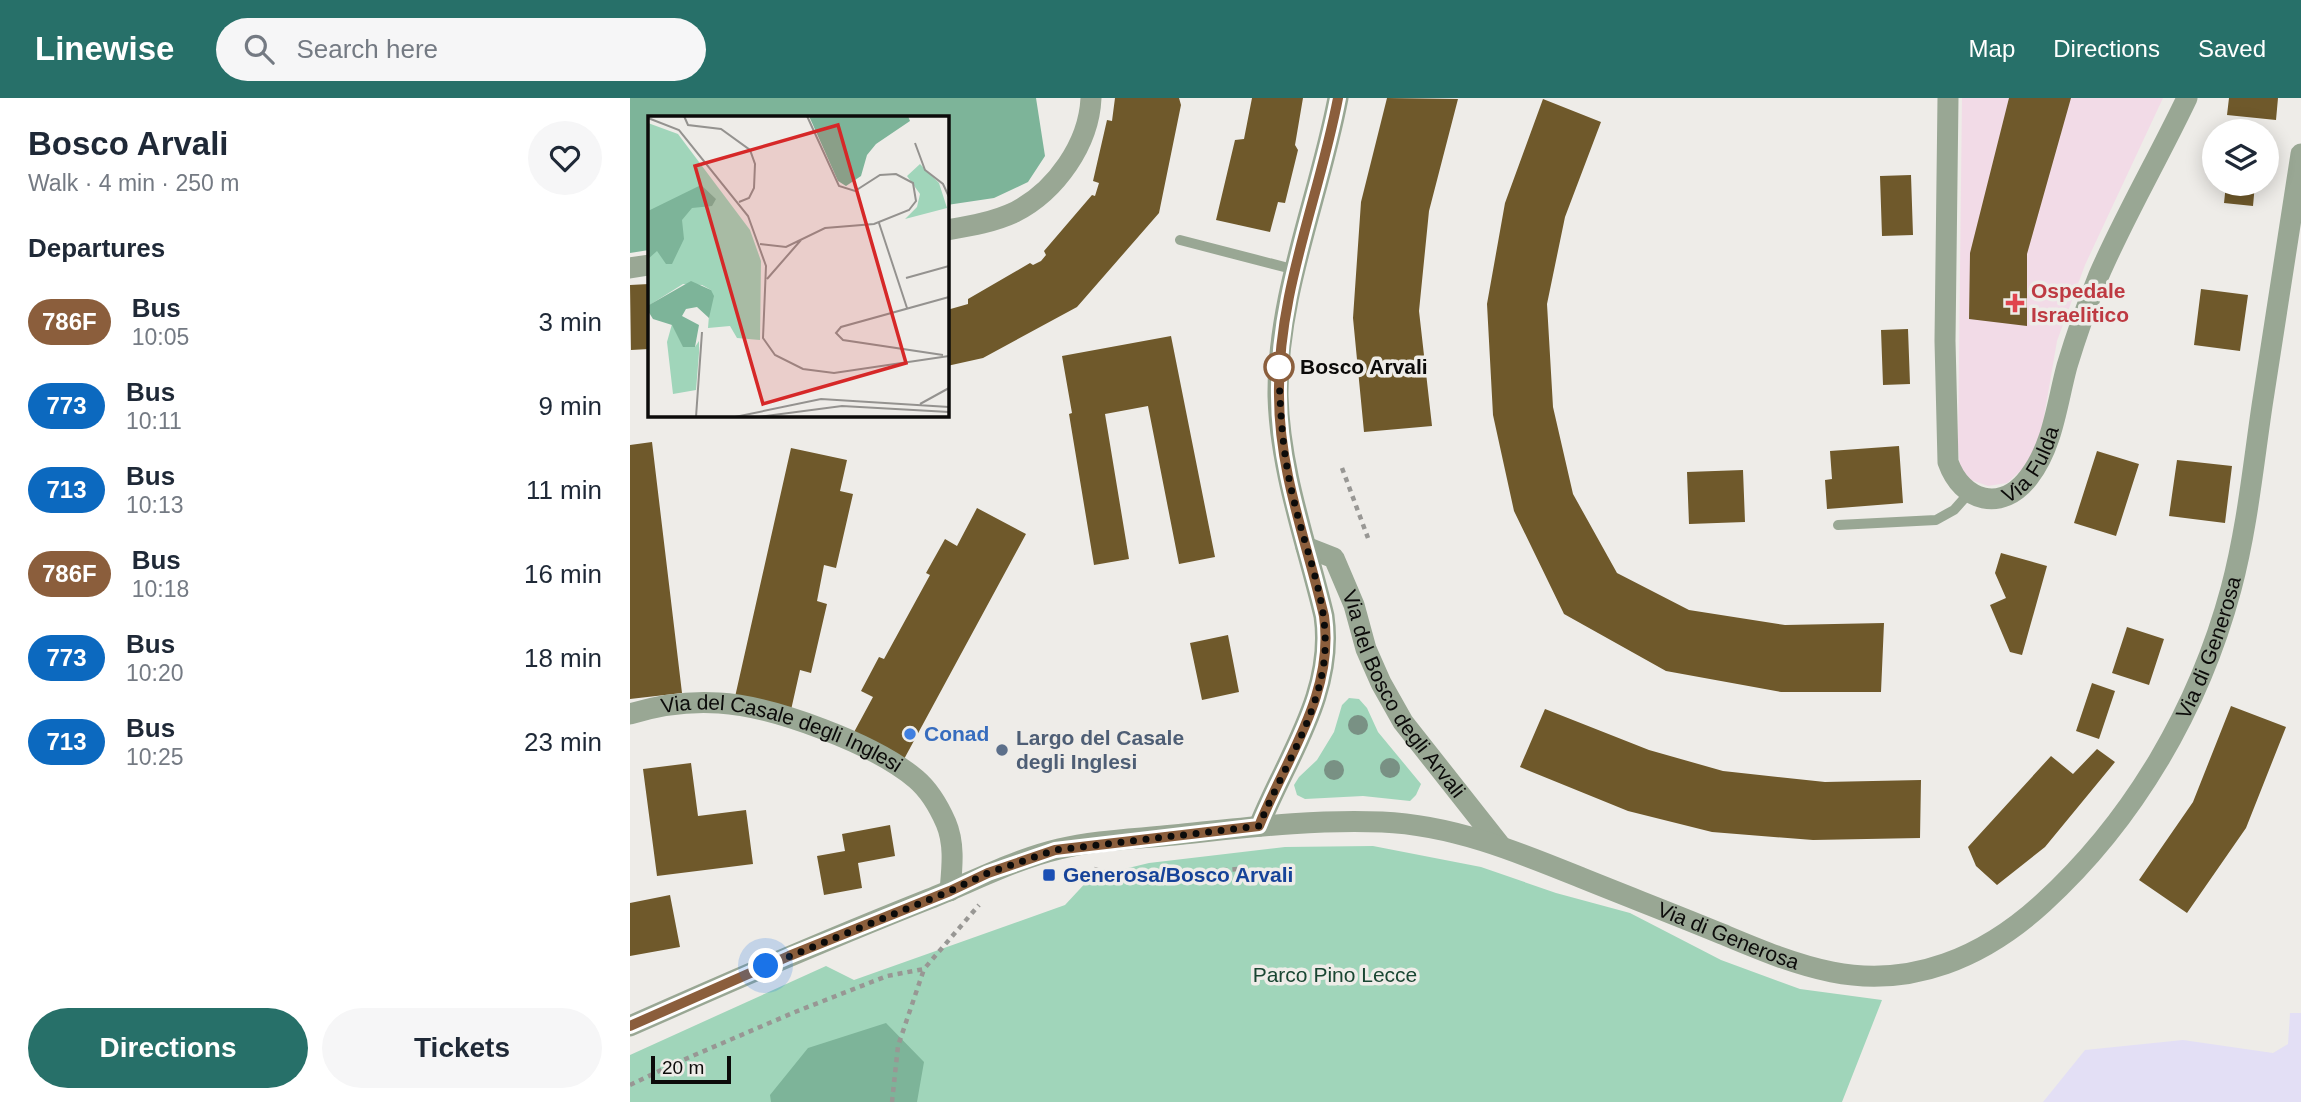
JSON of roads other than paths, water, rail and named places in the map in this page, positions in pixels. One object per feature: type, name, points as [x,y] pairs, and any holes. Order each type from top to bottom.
[{"type":"street","points":[[948,230],[1004,216],[1027,205],[1048,188],[1075,152],[1087,124],[1091,98]]},
{"type":"street","name":"Via del Bosco degli Arvali","points":[[1259,826],[1276,784],[1307,723],[1322,671],[1326,630],[1284,456],[1279,407],[1283,323],[1338,98]]},
{"type":"street","name":"Via Fulda","points":[[1948,98],[1945,341],[1947,451],[1952,474],[1960,485],[1982,499],[2004,497],[2020,487],[2036,466],[2049,435],[2070,357],[2099,275],[2187,98]]},
{"type":"street","name":"Via di Generosa","points":[[630,1026],[988,873],[1064,848],[1259,826],[1385,822],[1437,829],[1500,845],[1786,960],[1843,974],[1875,977],[1924,972],[1965,957],[2008,932],[2079,870],[2102,843],[2166,748],[2221,624],[2240,549],[2301,153]]},
{"type":"street","points":[[630,268],[648,265]]},
{"type":"street","name":"Via del Bosco degli Arvali","points":[[1306,547],[1334,558],[1354,606],[1366,649],[1386,693],[1403,722],[1500,845]]},
{"type":"street","name":"Via del Casale degli Inglesi","points":[[630,714],[661,706],[722,703],[766,711],[823,729],[870,751],[904,770],[924,788],[948,826],[953,861],[950,891]]},
{"type":"lane","points":[[1180,240],[1296,270]]},
{"type":"lane","points":[[1838,525],[1936,520],[1954,510],[1969,492]]},
{"type":"place","name":"Ospedale Israelitico","points":[[2015,303]]},
{"type":"place","name":"Bosco Arvali","points":[[1279,367]]},
{"type":"place","name":"Conad","points":[[910,734]]},
{"type":"place","name":"Largo del Casale degli Inglesi","points":[[1002,750]]},
{"type":"place","name":"Generosa/Bosco Arvali","points":[[1049,875]]},
{"type":"park label","name":"Parco Pino Lecce","points":[[1335,975]]}]
